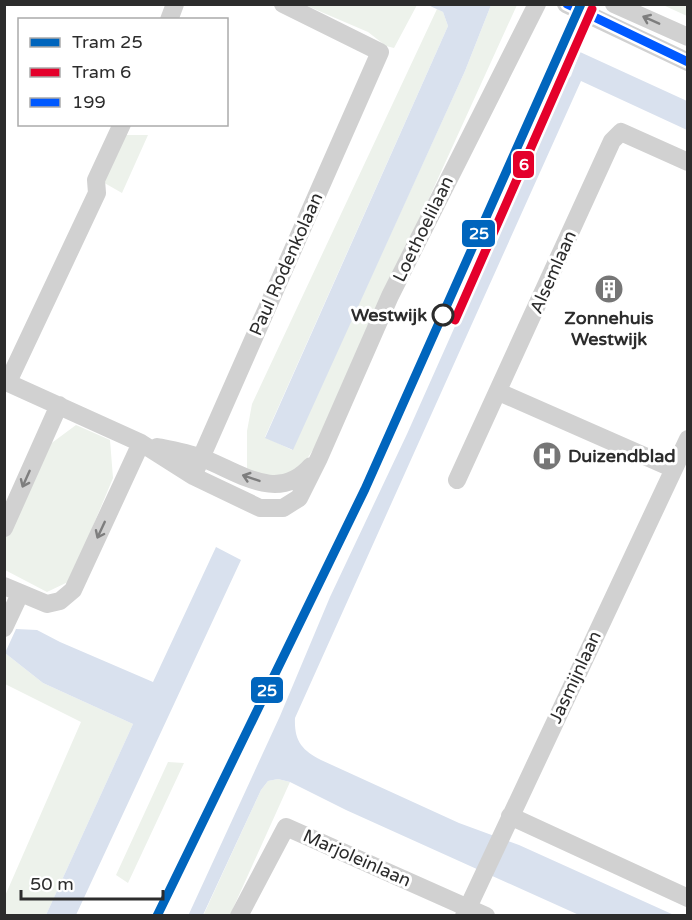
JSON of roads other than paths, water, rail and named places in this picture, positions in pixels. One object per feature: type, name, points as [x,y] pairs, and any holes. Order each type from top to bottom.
[{"type":"street","name":"Paul Rodenkolaan","points":[[193,476],[380,52],[283,4]]},
{"type":"street","name":"Loethoelilaan","points":[[6,382],[141,443],[193,476],[260,508],[283,508],[299,498],[319,458],[390,296],[537,4]]},
{"type":"street","points":[[566,4],[687,62]]},
{"type":"street","points":[[614,4],[687,37]]},
{"type":"street","points":[[6,382],[97,193],[96,180],[121,126]]},
{"type":"street","name":"Alsemlaan","points":[[458,480],[616,135],[621,132],[628,134],[687,162]]},
{"type":"street","points":[[499,392],[674,469]]},
{"type":"street","points":[[4,528],[59,405]]},
{"type":"street","name":"Jasmijnlaan","points":[[466,911],[687,439]]},
{"type":"street","name":"Loethoelilaan","points":[[141,443],[201,458],[273,486],[302,477],[319,458]]},
{"type":"street","points":[[4,628],[12,590],[47,604],[60,601],[73,590],[141,443]]},
{"type":"street","points":[[507,823],[685,892]]},
{"type":"street","name":"Marjoleinlaan","points":[[239,915],[286,827],[466,911],[486,915]]},
{"type":"tram line","name":"25","points":[[157,916],[365,489],[581,4]]},
{"type":"tram line","name":"6","points":[[455,320],[592,9]]},
{"type":"place","name":"Zonnehuis Westwijk","points":[[609,289]]},
{"type":"place","name":"Westwijk","points":[[443,315]]},
{"type":"place","name":"Duizendblad","points":[[547,456]]}]
